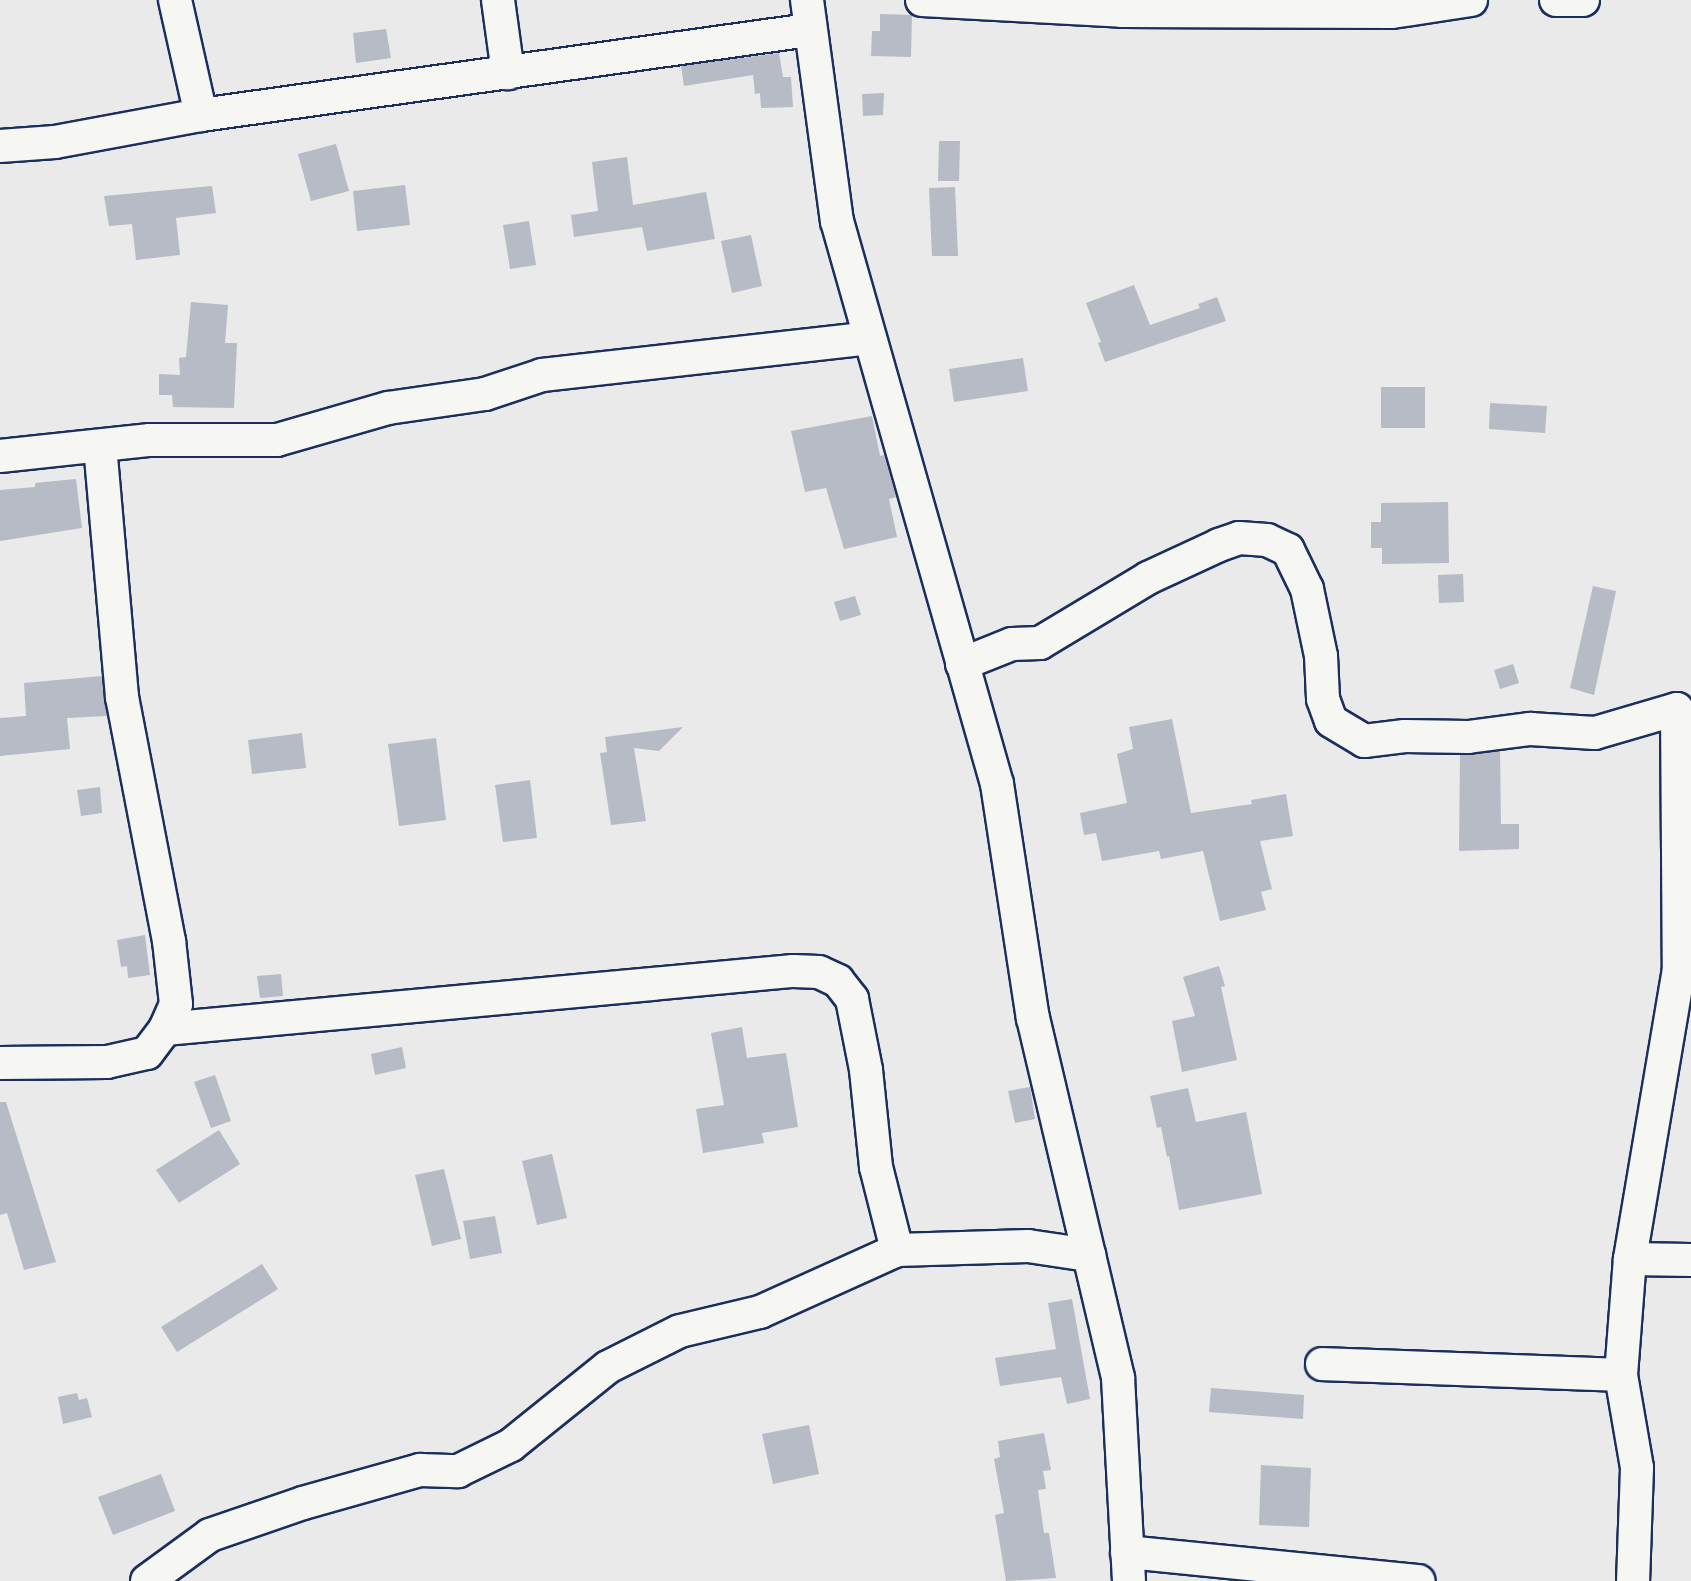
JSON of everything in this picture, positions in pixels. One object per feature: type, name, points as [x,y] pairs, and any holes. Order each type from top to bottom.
[{"type":"street","points":[[175,0],[201,115]]},
{"type":"street","points":[[498,0],[508,73]]},
{"type":"street","points":[[922,0],[1392,12],[1471,0]]},
{"type":"street","points":[[1556,0],[1583,0]]},
{"type":"street","points":[[0,146],[55,142],[201,115],[508,73],[808,15],[837,221],[997,784],[1033,1018],[1118,1378],[1128,1566],[1419,1581]]},
{"type":"street","points":[[0,456],[150,440],[277,440],[387,408],[485,394],[542,375],[870,338]]},
{"type":"street","points":[[0,1063],[107,1062],[147,1053],[166,1029],[176,1004],[169,941],[122,697],[100,447]]},
{"type":"street","points":[[962,664],[1012,644],[1040,642],[1148,578],[1239,538],[1267,540],[1288,550],[1307,589],[1321,656],[1323,699],[1331,721],[1364,741],[1405,736],[1468,737],[1530,729],[1595,733],[1677,709],[1679,969],[1630,1259],[1621,1375],[1637,1468],[1633,1581]]},
{"type":"street","points":[[166,1029],[765,974],[818,972],[838,981],[852,999],[866,1070],[876,1167],[897,1250]]},
{"type":"street","points":[[146,1581],[210,1535],[303,1503],[419,1470],[458,1471],[511,1445],[608,1367],[680,1331],[760,1312],[897,1250],[1028,1246],[1089,1255]]},
{"type":"street","points":[[1630,1259],[1691,1261]]},
{"type":"street","points":[[1322,1364],[1621,1375]]},
{"type":"building","points":[[880,14],[912,15],[911,57],[871,56],[872,31],[880,31]]},
{"type":"building","points":[[386,29],[391,58],[356,63],[353,33]]},
{"type":"building","points":[[779,53],[783,77],[791,77],[793,107],[761,108],[760,93],[755,94],[753,75],[684,86],[681,66]]},
{"type":"building","points":[[884,93],[883,115],[863,116],[862,94]]},
{"type":"building","points":[[939,141],[960,141],[959,181],[938,181]]},
{"type":"building","points":[[336,144],[349,191],[311,201],[298,154]]},
{"type":"building","points":[[627,157],[633,205],[706,192],[715,239],[647,251],[642,227],[574,237],[571,215],[598,211],[592,162]]},
{"type":"building","points":[[405,185],[410,225],[357,231],[353,191]]},
{"type":"building","points":[[212,186],[216,213],[176,218],[180,255],[136,260],[132,224],[109,226],[104,196]]},
{"type":"building","points":[[955,187],[958,256],[932,256],[929,188]]},
{"type":"building","points":[[529,221],[536,265],[510,269],[503,225]]},
{"type":"building","points":[[751,235],[762,286],[732,293],[721,241]]},
{"type":"building","points":[[1134,285],[1150,325],[1200,308],[1198,304],[1217,297],[1226,321],[1105,362],[1098,343],[1101,342],[1086,303]]},
{"type":"building","points":[[191,302],[228,305],[225,343],[237,343],[234,408],[173,407],[172,395],[159,395],[159,374],[180,375],[179,358],[186,357]]},
{"type":"building","points":[[1023,358],[1028,391],[954,402],[949,369]]},
{"type":"building","points":[[1381,387],[1425,387],[1425,428],[1381,428]]},
{"type":"building","points":[[1490,403],[1547,406],[1545,433],[1489,429]]},
{"type":"building","points":[[872,416],[880,456],[884,455],[896,497],[889,499],[897,537],[844,549],[826,488],[805,492],[791,431]]},
{"type":"building","points":[[76,479],[82,528],[0,541],[0,490]]},
{"type":"building","points":[[1448,502],[1449,563],[1382,564],[1382,548],[1371,548],[1371,522],[1381,522],[1381,503]]},
{"type":"building","points":[[1463,574],[1464,602],[1439,603],[1438,575]]},
{"type":"building","points":[[1593,586],[1616,591],[1594,695],[1570,688]]},
{"type":"building","points":[[855,596],[861,615],[840,621],[834,602]]},
{"type":"building","points":[[1513,664],[1519,683],[1500,689],[1494,670]]},
{"type":"building","points":[[102,676],[107,716],[67,718],[70,749],[0,756],[0,718],[26,716],[24,683]]},
{"type":"building","points":[[1172,719],[1191,813],[1252,804],[1251,800],[1286,794],[1293,836],[1260,841],[1272,889],[1261,892],[1266,910],[1220,921],[1203,851],[1161,859],[1159,851],[1102,861],[1096,833],[1084,835],[1080,813],[1127,803],[1117,754],[1133,749],[1129,727]]},
{"type":"building","points":[[683,727],[659,751],[634,748],[646,821],[611,825],[600,753],[607,752],[605,737]]},
{"type":"building","points":[[302,733],[306,768],[252,774],[248,740]]},
{"type":"building","points":[[436,738],[446,820],[399,826],[388,744]]},
{"type":"building","points":[[1500,751],[1501,824],[1519,824],[1519,849],[1459,851],[1460,755]]},
{"type":"building","points":[[530,780],[537,838],[503,842],[495,785]]},
{"type":"building","points":[[100,787],[102,813],[81,816],[77,790]]},
{"type":"building","points":[[145,935],[150,975],[128,978],[127,966],[121,967],[117,940]]},
{"type":"building","points":[[1219,966],[1225,986],[1221,987],[1237,1060],[1182,1072],[1172,1021],[1195,1016],[1183,977]]},
{"type":"building","points":[[281,974],[283,996],[260,998],[257,976]]},
{"type":"building","points":[[742,1027],[747,1058],[786,1053],[798,1127],[762,1133],[764,1143],[703,1153],[696,1109],[724,1105],[711,1033]]},
{"type":"building","points":[[402,1047],[406,1068],[375,1075],[371,1054]]},
{"type":"building","points":[[215,1075],[231,1121],[211,1128],[194,1082]]},
{"type":"building","points":[[1030,1087],[1035,1119],[1015,1123],[1008,1091]]},
{"type":"building","points":[[1188,1088],[1196,1122],[1246,1112],[1262,1194],[1179,1210],[1169,1156],[1167,1157],[1161,1127],[1157,1128],[1150,1096]]},
{"type":"building","points":[[0,1102],[6,1102],[56,1262],[24,1270],[7,1213],[0,1215]]},
{"type":"building","points":[[219,1130],[240,1164],[179,1203],[156,1170]]},
{"type":"building","points":[[552,1154],[567,1218],[537,1225],[522,1161]]},
{"type":"building","points":[[444,1169],[461,1239],[432,1246],[415,1175]]},
{"type":"building","points":[[495,1216],[502,1253],[470,1259],[463,1221]]},
{"type":"building","points":[[262,1264],[278,1289],[177,1352],[161,1327]]},
{"type":"building","points":[[1072,1299],[1090,1399],[1067,1404],[1061,1377],[1000,1386],[995,1358],[1056,1349],[1048,1303]]},
{"type":"building","points":[[1211,1388],[1304,1395],[1303,1419],[1209,1412]]},
{"type":"building","points":[[77,1393],[79,1400],[87,1398],[92,1417],[63,1424],[58,1397]]},
{"type":"building","points":[[809,1425],[819,1474],[773,1484],[762,1434]]},
{"type":"building","points":[[1044,1433],[1051,1470],[1043,1471],[1046,1489],[1038,1490],[1044,1533],[1049,1533],[1056,1578],[1006,1581],[995,1515],[1004,1513],[994,1459],[1000,1457],[998,1441]]},
{"type":"building","points":[[1261,1465],[1311,1468],[1309,1527],[1259,1525]]},
{"type":"building","points":[[161,1474],[175,1511],[113,1535],[98,1497]]}]
